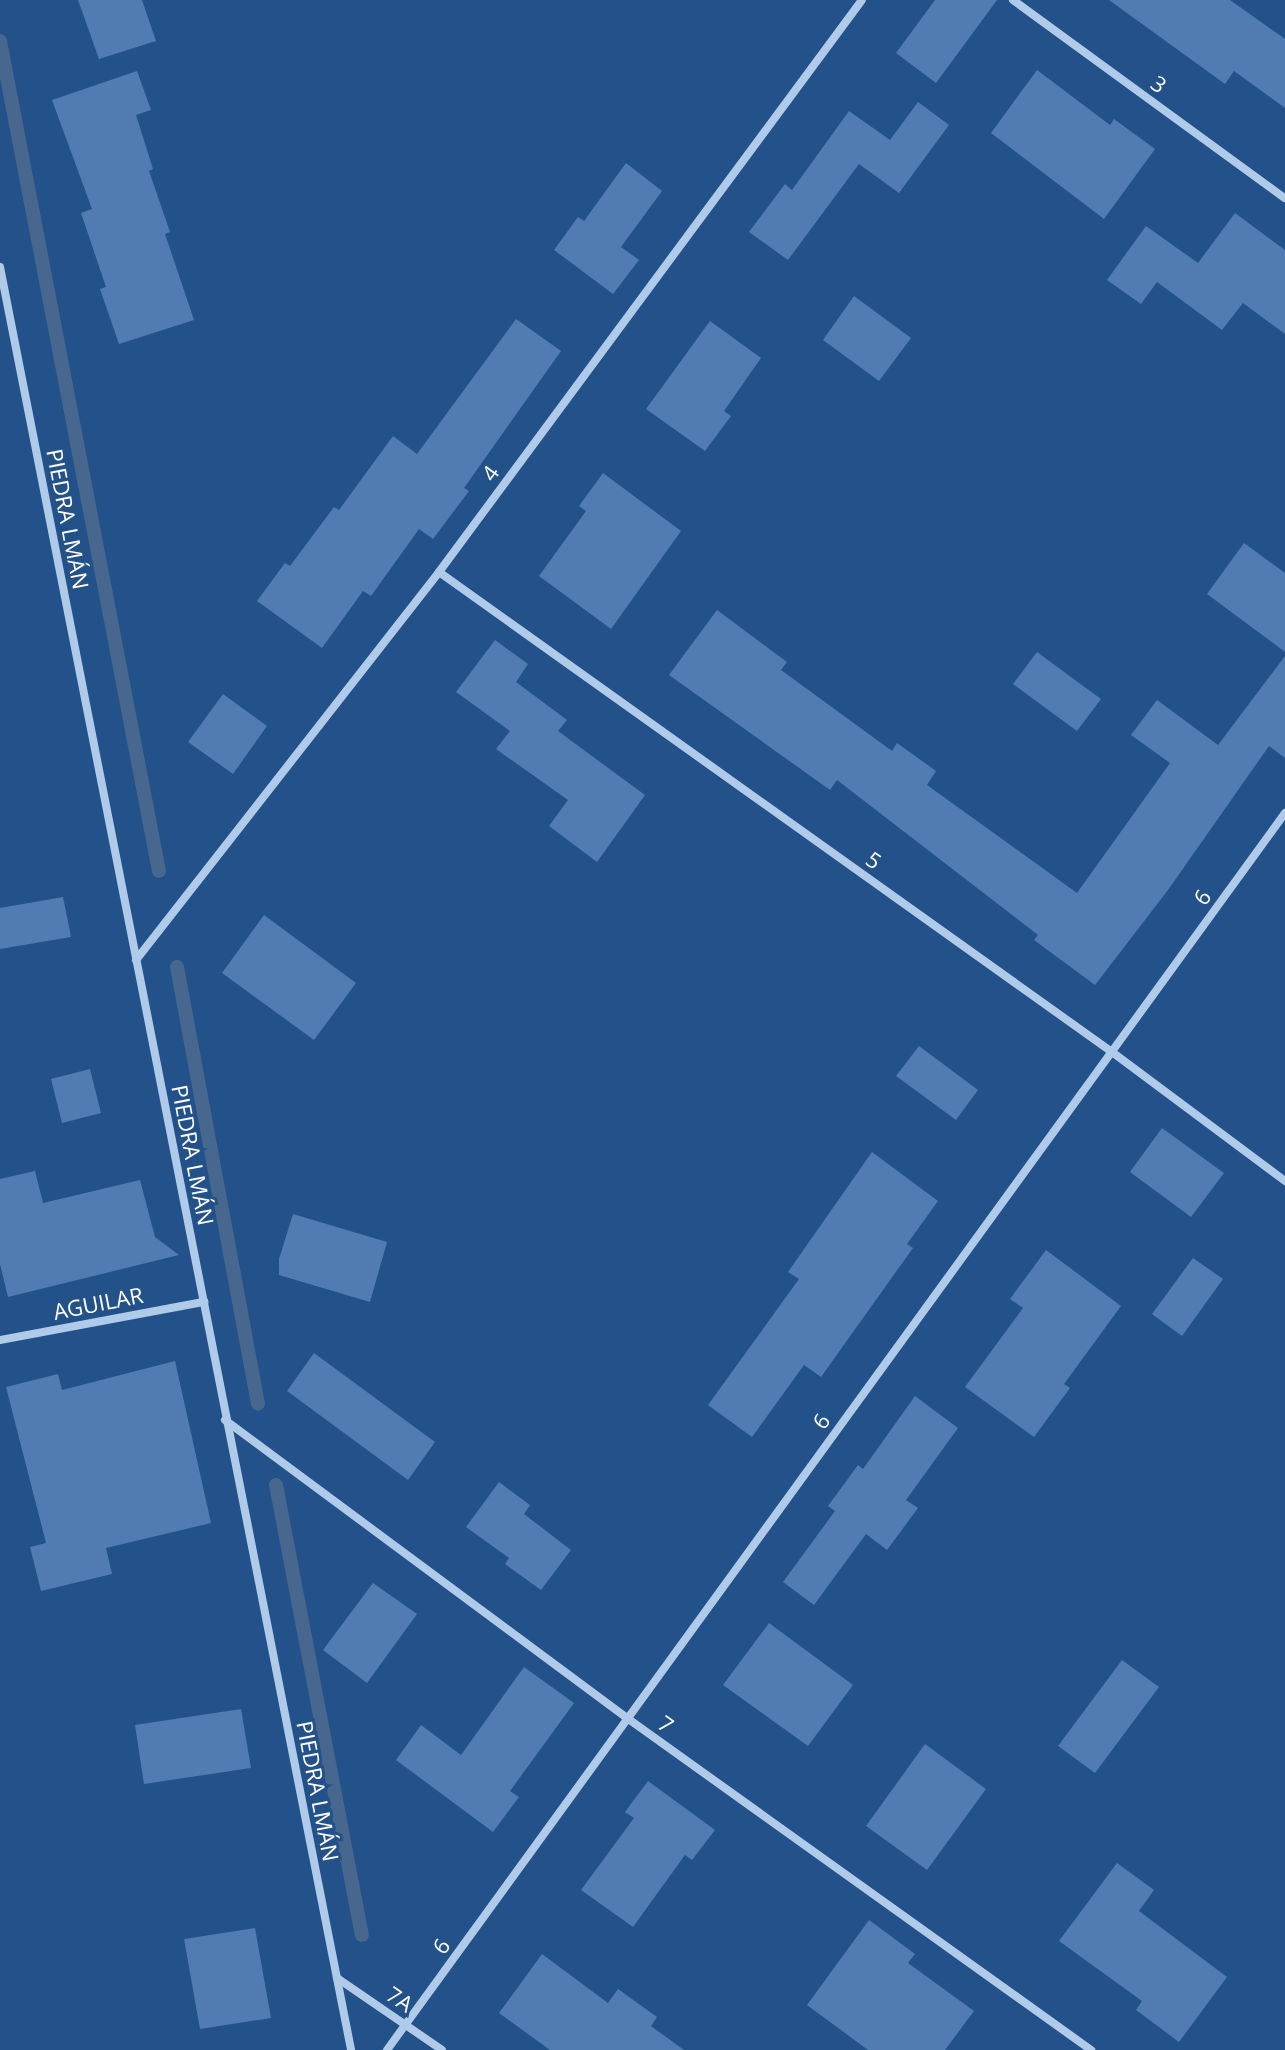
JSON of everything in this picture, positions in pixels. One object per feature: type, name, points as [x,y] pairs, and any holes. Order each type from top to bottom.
[{"type":"street","name":"4","points":[[136,960],[439,572],[862,0]]},
{"type":"street","name":"3","points":[[1013,0],[1285,198]]},
{"type":"street","name":"PIEDRA LMÁN","points":[[0,267],[351,2050]]},
{"type":"street","name":"5","points":[[439,572],[1112,1052],[1285,1181]]},
{"type":"street","name":"6","points":[[387,2050],[1285,813]]},
{"type":"street","name":"AGUILAR","points":[[0,1340],[204,1302]]},
{"type":"street","name":"7","points":[[225,1419],[627,1718],[1091,2050]]},
{"type":"street","name":"7A","points":[[337,1978],[442,2050]]},
{"type":"building","points":[[78,0],[142,0],[156,41],[99,59]]},
{"type":"building","points":[[935,0],[997,0],[936,83],[896,53]]},
{"type":"building","points":[[1109,0],[1230,0],[1285,39],[1285,108],[1234,71],[1225,84]]},
{"type":"building","points":[[1037,70],[1110,125],[1114,119],[1155,149],[1104,219],[991,133]]},
{"type":"building","points":[[137,71],[151,110],[136,115],[153,169],[149,171],[170,232],[165,234],[194,320],[119,344],[100,289],[106,287],[81,213],[92,209],[52,100]]},
{"type":"building","points":[[918,102],[949,125],[899,193],[859,164],[788,260],[749,232],[785,184],[792,190],[849,111],[890,140]]},
{"type":"building","points":[[626,163],[662,191],[621,247],[639,260],[613,294],[554,250],[578,217],[584,221]]},
{"type":"building","points":[[1235,213],[1285,250],[1285,334],[1243,303],[1222,330],[1157,282],[1141,304],[1107,280],[1146,226],[1198,263]]},
{"type":"building","points":[[854,296],[911,338],[879,381],[823,340]]},
{"type":"building","points":[[516,319],[561,351],[464,488],[469,491],[433,539],[419,529],[371,596],[363,591],[322,648],[257,601],[285,563],[290,566],[334,507],[339,510],[393,436],[417,454]]},
{"type":"building","points":[[710,321],[761,358],[724,411],[731,416],[705,451],[646,409]]},
{"type":"building","points":[[603,473],[681,531],[611,629],[539,576],[586,511],[579,506]]},
{"type":"building","points":[[1244,543],[1285,573],[1285,652],[1207,594]]},
{"type":"building","points":[[717,610],[787,662],[781,670],[892,751],[897,743],[936,771],[927,785],[1077,893],[1170,763],[1131,735],[1157,700],[1218,745],[1285,656],[1285,758],[1269,746],[1168,890],[1095,985],[1034,940],[1038,935],[837,780],[830,790],[669,675]]},
{"type":"building","points":[[495,640],[528,664],[516,682],[567,720],[558,731],[645,795],[597,862],[549,826],[568,800],[496,749],[510,731],[456,692]]},
{"type":"building","points":[[1037,652],[1101,699],[1077,731],[1013,684]]},
{"type":"building","points":[[223,694],[267,726],[233,774],[188,742]]},
{"type":"building","points":[[63,897],[71,937],[0,949],[0,908]]},
{"type":"building","points":[[264,915],[356,983],[314,1040],[222,973]]},
{"type":"building","points":[[919,1046],[978,1090],[956,1120],[896,1076]]},
{"type":"building","points":[[90,1069],[101,1113],[62,1123],[51,1079]]},
{"type":"building","points":[[1162,1128],[1224,1173],[1191,1217],[1130,1172]]},
{"type":"building","points":[[872,1152],[938,1201],[907,1244],[913,1248],[821,1377],[804,1365],[752,1437],[708,1405],[799,1279],[788,1272]]},
{"type":"building","points":[[35,1171],[43,1203],[140,1180],[155,1237],[179,1255],[8,1297],[0,1264],[0,1179]]},
{"type":"building","points":[[293,1214],[387,1242],[370,1302],[279,1275],[279,1259]]},
{"type":"building","points":[[1046,1250],[1121,1306],[1064,1384],[1070,1388],[1034,1437],[965,1387],[1023,1308],[1010,1299]]},
{"type":"building","points":[[1193,1258],[1223,1279],[1182,1336],[1152,1314]]},
{"type":"building","points":[[314,1353],[435,1442],[408,1480],[287,1391]]},
{"type":"building","points":[[175,1361],[211,1523],[106,1548],[112,1574],[41,1591],[30,1547],[46,1543],[6,1387],[58,1374],[62,1390]]},
{"type":"building","points":[[915,1396],[958,1428],[906,1500],[918,1508],[887,1550],[866,1534],[814,1605],[783,1582],[835,1511],[828,1506],[858,1465],[863,1469]]},
{"type":"building","points":[[499,1482],[530,1505],[524,1514],[571,1550],[541,1590],[505,1564],[509,1558],[466,1527]]},
{"type":"building","points":[[373,1583],[417,1614],[367,1683],[323,1650]]},
{"type":"building","points":[[769,1623],[853,1685],[808,1746],[723,1685]]},
{"type":"building","points":[[1122,1660],[1159,1687],[1095,1773],[1058,1746]]},
{"type":"building","points":[[524,1667],[574,1703],[510,1791],[519,1797],[493,1832],[396,1760],[421,1725],[461,1755]]},
{"type":"building","points":[[241,1709],[251,1768],[144,1784],[135,1725]]},
{"type":"building","points":[[925,1744],[986,1789],[927,1870],[866,1826]]},
{"type":"building","points":[[648,1781],[715,1830],[692,1860],[685,1855],[633,1927],[581,1890],[634,1818],[625,1812]]},
{"type":"building","points":[[1117,1863],[1154,1890],[1139,1911],[1227,1977],[1179,2042],[1136,2010],[1142,2001],[1059,1941]]},
{"type":"building","points":[[869,1920],[915,1954],[908,1963],[974,2011],[945,2050],[868,2050],[807,2005]]},
{"type":"building","points":[[255,1928],[271,2018],[200,2029],[184,1939]]},
{"type":"building","points":[[542,1954],[608,2003],[618,1989],[657,2017],[651,2026],[684,2050],[550,2050],[499,2013]]},
{"type":"waterway","points":[[0,41],[159,871]]},
{"type":"waterway","points":[[177,967],[258,1404]]},
{"type":"waterway","points":[[276,1485],[362,1935]]}]
